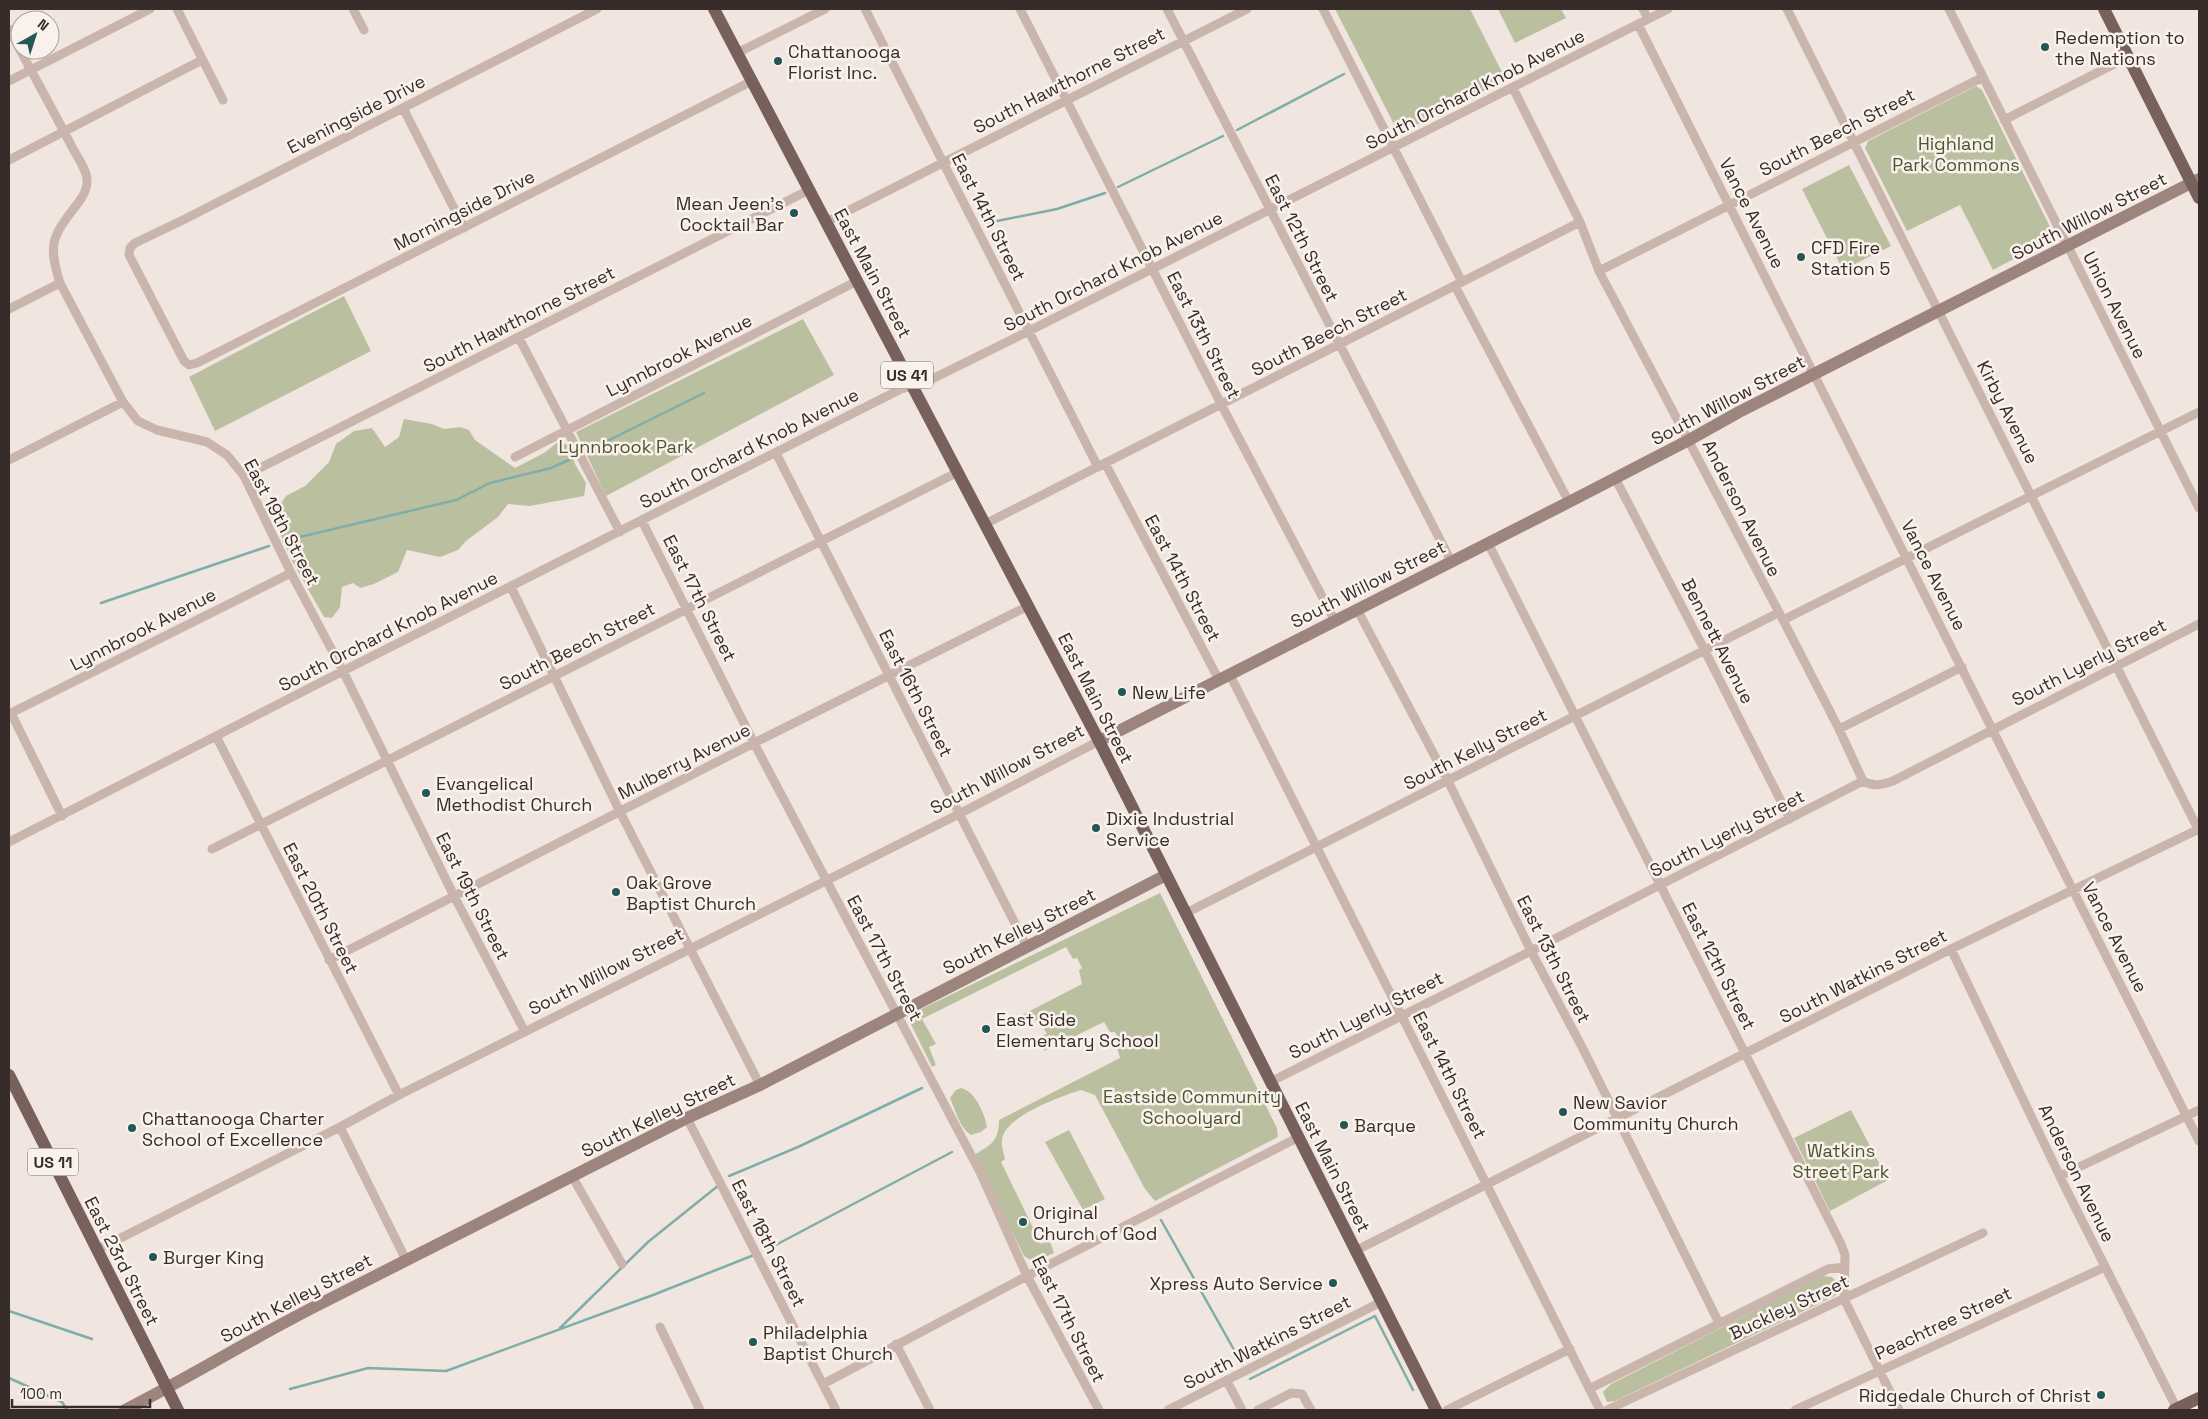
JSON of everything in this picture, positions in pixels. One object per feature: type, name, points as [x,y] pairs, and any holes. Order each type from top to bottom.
[{"type":"main road","name":"East Main Street","points":[[714,9],[1099,740],[1436,1410]]},
{"type":"main road","points":[[2109,10],[2128,57],[2196,181],[2199,198]]},
{"type":"main road","name":"South Willow Street","points":[[1099,740],[1358,611],[1451,561],[1689,440],[1739,412],[2196,181]]},
{"type":"main road","name":"South Kelley Street","points":[[125,1410],[167,1389],[255,1337],[686,1118],[760,1084],[1166,874]]},
{"type":"main road","name":"East 23rd Street","points":[[9,1075],[178,1410]]},
{"type":"main road","points":[[2176,1409],[2198,1401]]},
{"type":"street","points":[[9,80],[150,9]]},
{"type":"street","points":[[176,9],[222,100]]},
{"type":"street","points":[[353,9],[364,30]]},
{"type":"street","name":"Eveningside Drive","points":[[189,365],[184,362],[130,255],[130,248],[135,243],[185,220],[597,9]]},
{"type":"street","points":[[737,53],[825,9]]},
{"type":"street","name":"East 14th Street","points":[[865,9],[1029,331],[1102,465],[1224,677],[1317,847],[1600,1410]]},
{"type":"street","name":"East 13th Street","points":[[1020,9],[1152,270],[1335,621]]},
{"type":"street","name":"East 12th Street","points":[[1167,9],[1451,561]]},
{"type":"street","name":"South Hawthorne Street","points":[[826,222],[1246,9]]},
{"type":"street","points":[[1323,9],[1569,502]]},
{"type":"street","points":[[1643,9],[1648,19]]},
{"type":"street","name":"South Orchard Knob Avenue","points":[[9,842],[343,670],[901,389],[924,383],[1029,331],[1668,9]]},
{"type":"street","name":"Kirby Avenue","points":[[1787,9],[2199,830]]},
{"type":"street","name":"Union Avenue","points":[[1949,9],[2199,508]]},
{"type":"street","name":"Vance Avenue","points":[[1638,24],[2199,1141]]},
{"type":"street","name":"East 19th Street","points":[[9,29],[85,172],[87,183],[82,197],[53,240],[54,262],[60,283],[123,402],[138,420],[157,430],[207,442],[227,455],[244,476],[291,574],[343,670],[454,896],[525,1032]]},
{"type":"street","points":[[2004,120],[2128,57]]},
{"type":"street","points":[[9,160],[202,60]]},
{"type":"street","name":"South Beech Street","points":[[1599,270],[1983,77]]},
{"type":"street","name":"Morningside Drive","points":[[189,365],[196,364],[752,81]]},
{"type":"street","name":"Anderson Avenue","points":[[1513,88],[1580,222],[1599,270],[1839,729],[1862,781]]},
{"type":"street","points":[[403,108],[464,228]]},
{"type":"street","name":"South Hawthorne Street","points":[[244,476],[809,190]]},
{"type":"street","name":"South Beech Street","points":[[985,524],[1580,222]]},
{"type":"street","name":"Lynnbrook Avenue","points":[[515,457],[857,281]]},
{"type":"street","points":[[9,309],[60,283]]},
{"type":"street","points":[[519,338],[620,532]]},
{"type":"street","points":[[9,460],[123,402]]},
{"type":"street","name":"South Kelly Street","points":[[1186,913],[1705,651],[1907,559],[2199,412]]},
{"type":"street","name":"East 16th Street","points":[[776,453],[1027,947]]},
{"type":"street","name":"South Beech Street","points":[[212,849],[958,472]]},
{"type":"street","name":"Bennett Avenue","points":[[1615,478],[1790,819]]},
{"type":"street","name":"East 17th Street","points":[[642,521],[754,743],[980,1172],[1027,1276],[1099,1410]]},
{"type":"street","name":"East 12th Street","points":[[1488,543],[1841,1244],[1845,1255],[1844,1299],[1899,1410]]},
{"type":"street","name":"Lynnbrook Avenue","points":[[10,714],[291,574]]},
{"type":"street","points":[[511,587],[620,812],[692,948],[760,1084]]},
{"type":"street","name":"Mulberry Avenue","points":[[329,960],[754,743],[1028,606]]},
{"type":"street","name":"East 13th Street","points":[[1358,611],[1448,781],[1531,951],[1719,1323]]},
{"type":"street","name":"South Lyerly Street","points":[[1270,1082],[1660,886],[1862,781],[1871,786],[1881,786],[1893,781],[2199,624]]},
{"type":"street","points":[[1839,729],[1962,667]]},
{"type":"street","points":[[10,714],[62,816]]},
{"type":"street","name":"East 20th Street","points":[[216,736],[399,1095]]},
{"type":"street","name":"South Willow Street","points":[[97,1250],[340,1127],[399,1095],[959,814],[1099,740]]},
{"type":"street","name":"South Watkins Street","points":[[1355,1251],[1951,949],[2199,830]]},
{"type":"street","name":"Anderson Avenue","points":[[1951,949],[2060,1176],[2176,1409]]},
{"type":"street","points":[[2060,1176],[2199,1110]]},
{"type":"street","name":"East 18th Street","points":[[686,1118],[836,1410]]},
{"type":"street","points":[[340,1127],[406,1260]]},
{"type":"street","points":[[823,1384],[1027,1276],[1299,1137]]},
{"type":"street","points":[[572,1176],[622,1264]]},
{"type":"street","name":"Buckley Street","points":[[1607,1410],[1983,1233]]},
{"type":"street","name":"Buckley Street","points":[[1589,1389],[1828,1270],[1845,1267]]},
{"type":"street","name":"Peachtree Street","points":[[1795,1410],[2105,1267]]},
{"type":"street","name":"South Watkins Street","points":[[1168,1410],[1381,1302]]},
{"type":"street","points":[[660,1327],[700,1410]]},
{"type":"street","points":[[896,1344],[930,1410]]},
{"type":"street","points":[[1447,1410],[1570,1350]]},
{"type":"street","points":[[1227,1381],[1242,1410]]},
{"type":"street","points":[[1258,1410],[1291,1393],[1302,1394],[1311,1410]]},
{"type":"green space","points":[[1335,9],[1470,9],[1506,80],[1399,134]]},
{"type":"green space","points":[[1498,9],[1561,9],[1566,18],[1515,43]]},
{"type":"green space","name":"Highland Park Commons","points":[[1976,86],[1982,90],[2055,237],[1993,270],[1960,205],[1907,231],[1865,148],[1868,141]]},
{"type":"green space","points":[[1849,165],[1891,246],[1843,270],[1802,189]]},
{"type":"green space","points":[[344,296],[371,351],[215,431],[189,377]]},
{"type":"green space","name":"Lynnbrook Park","points":[[803,319],[834,375],[606,496],[576,432]]},
{"type":"green space","points":[[404,419],[432,424],[444,429],[460,427],[469,430],[475,440],[515,468],[544,453],[558,442],[569,445],[575,464],[586,483],[584,496],[530,506],[508,504],[498,517],[466,541],[458,550],[440,557],[407,550],[398,572],[374,584],[360,588],[353,583],[342,587],[340,607],[332,618],[324,617],[292,561],[277,526],[278,508],[286,496],[305,486],[329,462],[336,444],[354,431],[372,428],[385,447],[399,437]]},
{"type":"green space","name":"Eastside Community Schoolyard","points":[[1160,893],[1277,1128],[1278,1137],[1155,1201],[1145,1189],[1095,1095],[1081,1090],[1035,1109],[1012,1123],[1005,1131],[1002,1147],[1005,1159],[1001,1162],[1041,1244],[1047,1241],[1051,1244],[1054,1253],[1034,1262],[1024,1256],[974,1155],[996,1138],[999,1120],[1120,1058],[1116,1044],[1119,1040],[1115,1032],[1110,1032],[1104,1022],[1044,1051],[1044,1043],[1041,1036],[1047,1034],[1039,1020],[1034,1021],[1031,1018],[1026,1020],[1022,1015],[1082,984],[1079,970],[1082,968],[1077,958],[1073,959],[1066,947],[922,1019],[936,1044],[929,1047],[936,1065],[932,1067],[907,1016]]},
{"type":"green space","points":[[961,1088],[975,1098],[982,1110],[987,1127],[981,1132],[971,1135],[958,1118],[950,1098],[956,1090]]},
{"type":"green space","name":"Watkins Street Park","points":[[1851,1110],[1888,1180],[1830,1211],[1794,1138]]},
{"type":"green space","points":[[1069,1130],[1105,1199],[1083,1210],[1045,1142]]},
{"type":"green space","points":[[1823,1276],[1832,1277],[1837,1282],[1837,1294],[1833,1297],[1615,1401],[1607,1402],[1603,1392],[1611,1384]]},
{"type":"waterway","points":[[1237,130],[1344,74]]},
{"type":"waterway","points":[[1118,187],[1223,136]]},
{"type":"waterway","points":[[987,223],[1057,209],[1105,193]]},
{"type":"waterway","points":[[587,451],[704,393]]},
{"type":"waterway","points":[[283,541],[456,500],[490,483],[551,468],[573,458]]},
{"type":"waterway","points":[[101,603],[269,546]]},
{"type":"waterway","points":[[729,1176],[798,1147],[922,1088]]},
{"type":"waterway","points":[[768,1249],[952,1152]]},
{"type":"waterway","points":[[560,1328],[648,1242],[719,1185]]},
{"type":"waterway","points":[[1161,1220],[1242,1364]]},
{"type":"waterway","points":[[290,1389],[368,1368],[446,1371],[653,1295],[754,1255]]},
{"type":"waterway","points":[[9,1311],[92,1339]]},
{"type":"waterway","points":[[1250,1379],[1375,1316],[1413,1390]]},
{"type":"waterway","points":[[9,1378],[62,1402],[67,1410]]},
{"type":"place","name":"Redemption to the Nations","points":[[2045,47]]},
{"type":"place","name":"Chattanooga Florist Inc.","points":[[778,61]]},
{"type":"place","name":"Mean Jeen's Cocktail Bar","points":[[794,213]]},
{"type":"place","name":"CFD Fire Station 5","points":[[1801,257]]},
{"type":"place","name":"New Life","points":[[1122,692]]},
{"type":"place","name":"Evangelical Methodist Church","points":[[426,793]]},
{"type":"place","name":"Dixie Industrial Service","points":[[1096,828]]},
{"type":"place","name":"Oak Grove Baptist Church","points":[[616,892]]},
{"type":"place","name":"East Side Elementary School","points":[[986,1029]]},
{"type":"place","name":"New Savior Community Church","points":[[1563,1112]]},
{"type":"place","name":"Barque","points":[[1344,1125]]},
{"type":"place","name":"Chattanooga Charter School of Excellence","points":[[132,1128]]},
{"type":"place","name":"Original Church of God","points":[[1023,1222]]},
{"type":"place","name":"Burger King","points":[[153,1257]]},
{"type":"place","name":"Xpress Auto Service","points":[[1333,1283]]},
{"type":"place","name":"Philadelphia Baptist Church","points":[[753,1342]]},
{"type":"place","name":"Ridgedale Church of Christ","points":[[2101,1395]]}]
